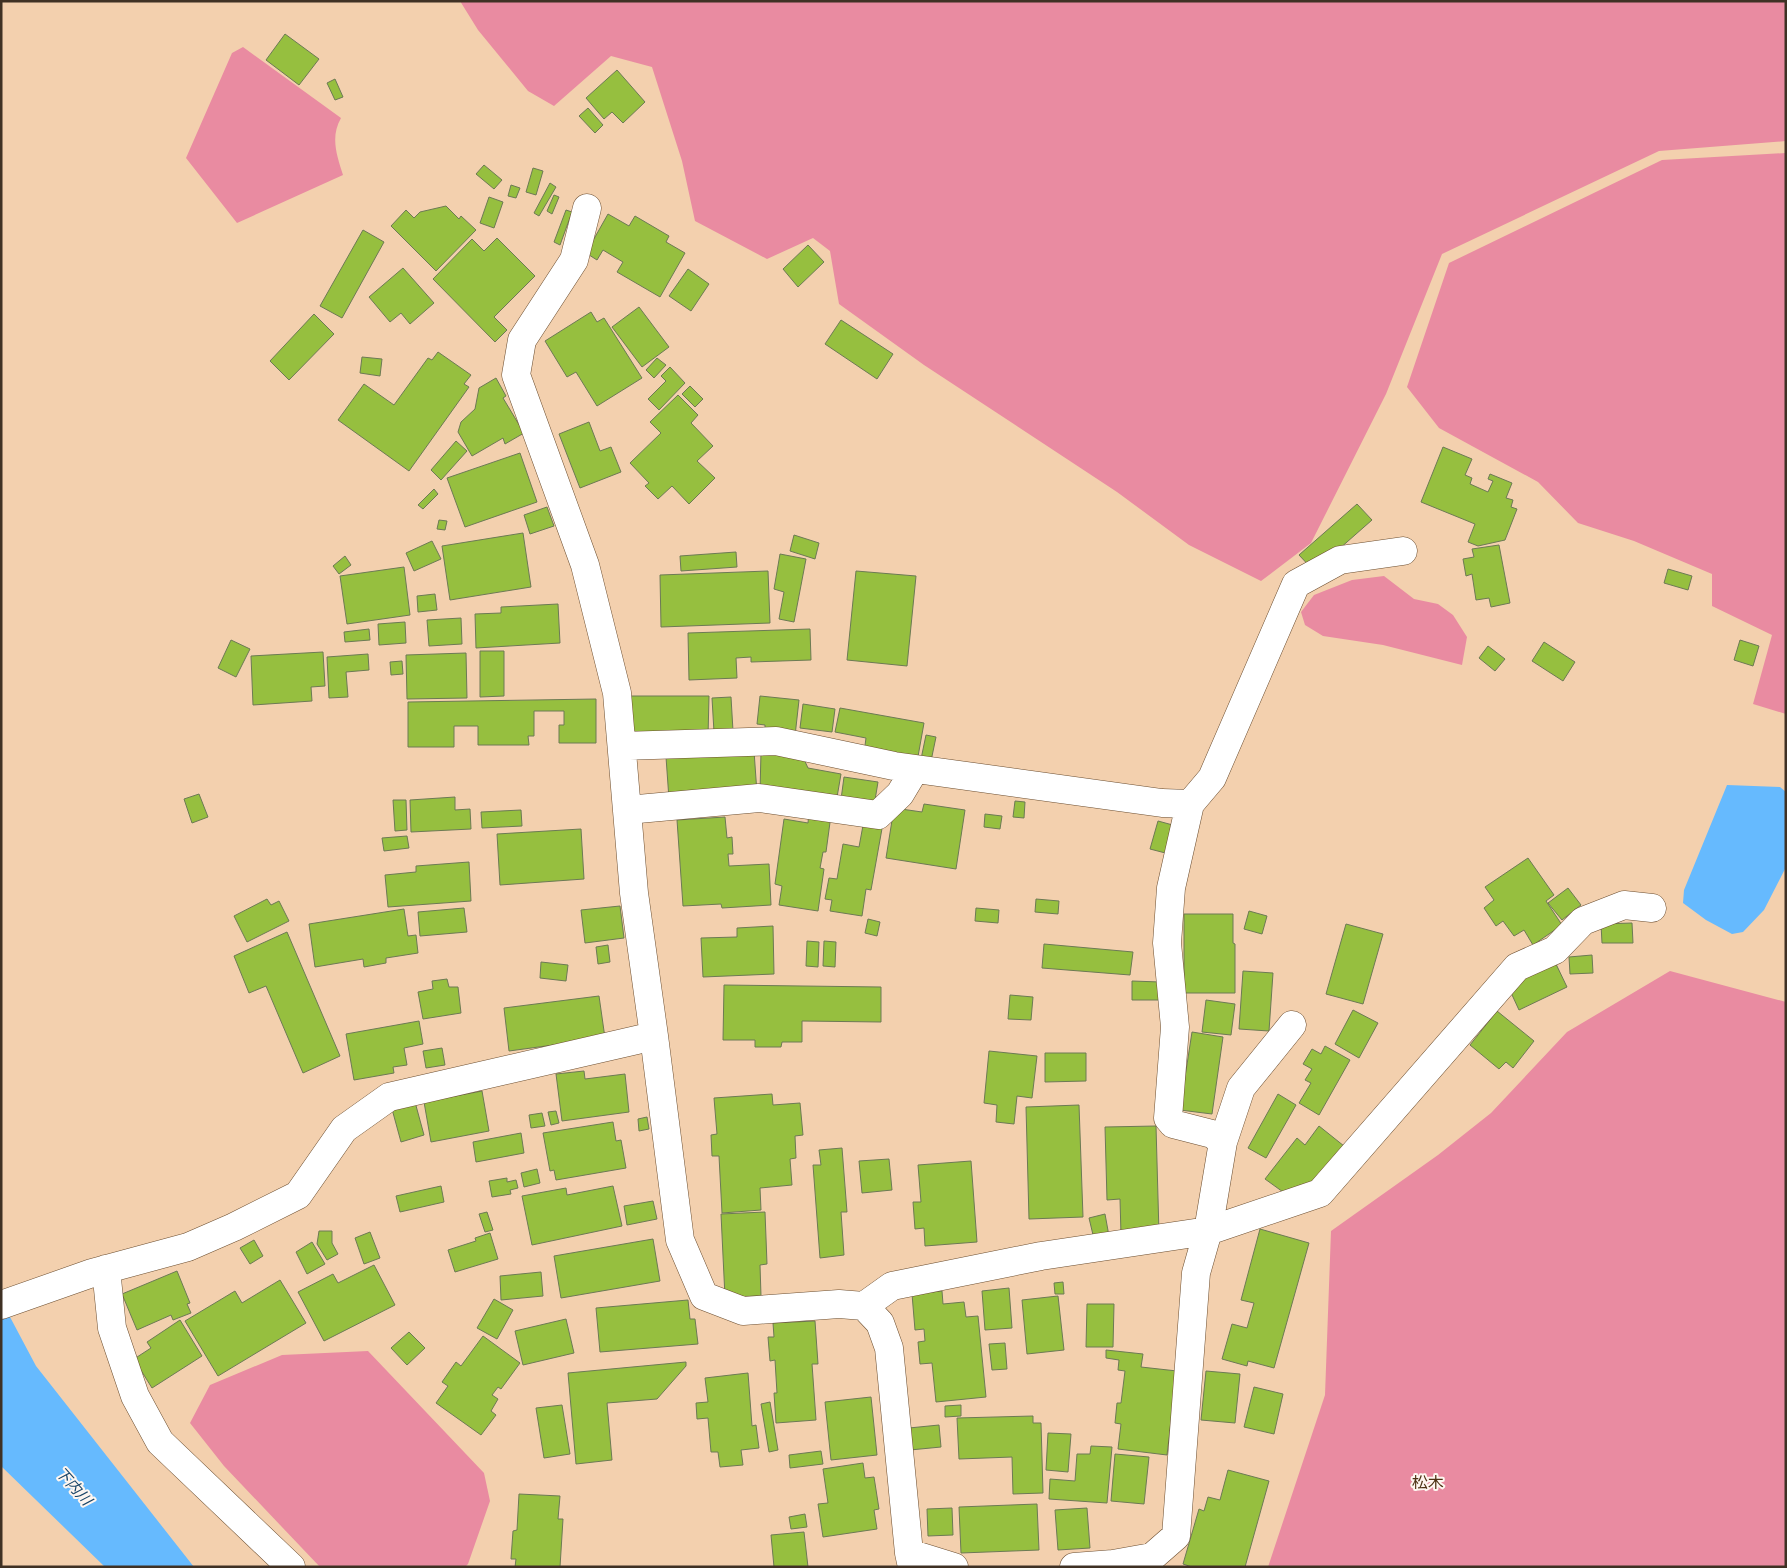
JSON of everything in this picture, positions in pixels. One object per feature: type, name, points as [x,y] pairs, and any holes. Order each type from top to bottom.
[{"type":"street","points":[[586,208],[574,260],[522,340],[516,375],[585,565],[617,693],[634,893],[680,1240],[704,1296],[743,1311],[839,1304],[864,1306],[892,1286],[1042,1256],[1208,1231],[1320,1193],[1517,967],[1555,950],[1583,921],[1624,905],[1652,908]]},
{"type":"street","points":[[1223,1142],[1212,1134],[1173,1124],[1168,1118],[1175,1028],[1167,943],[1170,888],[1190,804],[1212,778],[1296,584],[1340,560],[1403,551]]},
{"type":"street","points":[[622,746],[776,740],[915,769],[1162,803],[1190,804]]},
{"type":"street","points":[[627,810],[759,798],[878,816],[900,794],[915,769]]},
{"type":"street","points":[[1074,1567],[1113,1564],[1152,1557],[1176,1536],[1196,1274],[1208,1231],[1223,1142],[1241,1088],[1292,1025]]},
{"type":"street","points":[[1,1305],[99,1271],[188,1248],[298,1195],[344,1129],[389,1097],[654,1036]]},
{"type":"street","points":[[99,1271],[112,1328],[135,1396],[160,1442],[291,1567]]},
{"type":"street","points":[[864,1306],[880,1323],[889,1348],[910,1560],[954,1567]]},
{"type":"shaded area","points":[[460,1],[1786,1],[1786,141],[1659,151],[1442,254],[1386,394],[1311,543],[1261,581],[1189,545],[1117,492],[924,365],[839,304],[830,251],[813,238],[767,259],[695,221],[682,161],[652,67],[611,56],[554,106],[528,91],[478,30]]},
{"type":"shaded area","points":[[243,47],[341,118],[335,139],[343,175],[237,223],[186,158],[232,53]]},
{"type":"shaded area","points":[[1786,153],[1786,714],[1753,704],[1772,635],[1712,606],[1712,574],[1634,541],[1578,523],[1538,482],[1439,428],[1407,387],[1449,263],[1662,160]]},
{"type":"shaded area","points":[[1384,576],[1414,599],[1438,604],[1453,615],[1467,637],[1462,665],[1383,645],[1323,636],[1305,625],[1301,612],[1314,595],[1352,580]]},
{"type":"shaded area","points":[[1670,971],[1786,1002],[1786,1567],[1268,1567],[1325,1395],[1331,1231],[1438,1155],[1491,1113],[1567,1032]]},
{"type":"shaded area","points":[[368,1351],[484,1473],[490,1501],[468,1564],[465,1567],[320,1567],[224,1466],[190,1423],[210,1385],[282,1355]]},
{"type":"water","points":[[1727,785],[1780,787],[1786,792],[1786,867],[1764,910],[1743,932],[1732,934],[1706,920],[1683,903],[1684,890]]},
{"type":"water","name":"下内川","points":[[1,1300],[36,1366],[194,1567],[105,1567],[1,1466]]},
{"type":"building","points":[[285,34],[319,59],[299,85],[266,60]]},
{"type":"building","points":[[617,70],[645,102],[623,123],[612,112],[604,119],[586,98]]},
{"type":"building","points":[[335,79],[343,97],[335,100],[327,83]]},
{"type":"building","points":[[588,108],[603,125],[595,133],[579,116]]},
{"type":"building","points":[[484,165],[502,180],[494,189],[476,174]]},
{"type":"building","points":[[533,168],[543,171],[536,195],[526,192]]},
{"type":"building","points":[[550,183],[556,187],[539,216],[534,213]]},
{"type":"building","points":[[511,185],[520,188],[516,198],[508,196]]},
{"type":"building","points":[[554,195],[559,197],[552,214],[547,211]]},
{"type":"building","points":[[489,197],[503,202],[494,228],[480,223]]},
{"type":"building","points":[[446,206],[459,219],[461,216],[476,230],[436,271],[391,226],[406,210],[414,218],[420,212]]},
{"type":"building","points":[[566,210],[572,212],[560,245],[554,242]]},
{"type":"building","points":[[608,214],[629,226],[635,216],[669,236],[666,242],[685,253],[660,297],[617,272],[623,262],[603,250],[597,260],[586,253]]},
{"type":"building","points":[[363,230],[384,242],[342,318],[320,306]]},
{"type":"building","points":[[497,238],[535,276],[494,317],[507,330],[495,342],[433,279],[472,239],[484,251]]},
{"type":"building","points":[[808,245],[824,262],[798,287],[783,269]]},
{"type":"building","points":[[403,268],[434,303],[410,324],[401,313],[390,322],[369,297]]},
{"type":"building","points":[[688,269],[709,284],[691,311],[669,296]]},
{"type":"building","points":[[639,307],[669,347],[642,367],[612,327]]},
{"type":"building","points":[[591,312],[597,322],[604,318],[642,378],[597,406],[576,372],[567,377],[545,341]]},
{"type":"building","points":[[314,314],[334,334],[289,380],[270,361]]},
{"type":"building","points":[[841,320],[893,354],[877,379],[825,344]]},
{"type":"building","points":[[438,352],[471,375],[464,384],[469,387],[409,471],[338,420],[364,384],[394,405],[428,358],[432,360]]},
{"type":"building","points":[[362,357],[382,359],[380,376],[360,373]]},
{"type":"building","points":[[657,358],[666,365],[654,378],[646,370]]},
{"type":"building","points":[[670,367],[685,383],[659,410],[648,399],[666,381],[661,376]]},
{"type":"building","points":[[496,378],[506,396],[503,398],[524,433],[505,444],[503,438],[472,456],[458,432],[461,422],[475,409],[479,388]]},
{"type":"building","points":[[690,386],[703,399],[695,407],[682,394]]},
{"type":"building","points":[[678,395],[698,415],[691,423],[713,446],[697,461],[715,478],[689,504],[672,486],[658,499],[645,486],[649,483],[630,463],[661,433],[650,422]]},
{"type":"building","points":[[589,422],[600,451],[611,447],[621,472],[580,488],[559,434]]},
{"type":"building","points":[[456,441],[467,451],[441,480],[431,470]]},
{"type":"building","points":[[1443,447],[1472,459],[1465,475],[1472,478],[1470,484],[1488,492],[1493,481],[1488,479],[1490,474],[1512,483],[1506,498],[1513,500],[1511,507],[1517,509],[1505,540],[1478,546],[1468,542],[1475,524],[1421,502]]},
{"type":"building","points":[[520,453],[537,502],[465,527],[447,478]]},
{"type":"building","points":[[434,489],[438,494],[423,509],[418,505]]},
{"type":"building","points":[[1357,504],[1372,520],[1314,571],[1299,555]]},
{"type":"building","points":[[547,507],[554,526],[530,534],[524,515]]},
{"type":"building","points":[[439,520],[447,521],[445,530],[437,529]]},
{"type":"building","points":[[523,533],[531,587],[450,600],[442,546]]},
{"type":"building","points":[[794,535],[819,543],[815,559],[790,551]]},
{"type":"building","points":[[432,541],[441,559],[414,571],[406,553]]},
{"type":"building","points":[[1499,545],[1510,603],[1491,607],[1489,598],[1476,600],[1472,574],[1466,576],[1463,559],[1474,557],[1472,549]]},
{"type":"building","points":[[736,552],[737,567],[681,571],[680,556]]},
{"type":"building","points":[[780,554],[806,559],[794,622],[779,619],[784,592],[774,589]]},
{"type":"building","points":[[345,556],[351,565],[339,574],[333,566]]},
{"type":"building","points":[[404,567],[410,615],[347,624],[340,576]]},
{"type":"building","points":[[1668,569],[1692,576],[1688,590],[1664,583]]},
{"type":"building","points":[[768,571],[770,623],[661,627],[660,575]]},
{"type":"building","points":[[856,571],[916,576],[907,666],[847,660]]},
{"type":"building","points":[[435,594],[437,610],[418,612],[417,596]]},
{"type":"building","points":[[558,604],[560,643],[476,648],[475,614],[501,613],[501,607]]},
{"type":"building","points":[[461,618],[462,644],[429,646],[427,620]]},
{"type":"building","points":[[405,622],[406,643],[379,645],[378,624]]},
{"type":"building","points":[[369,629],[370,640],[345,642],[344,632]]},
{"type":"building","points":[[810,629],[811,660],[751,662],[751,657],[736,658],[737,678],[689,680],[688,633]]},
{"type":"building","points":[[231,640],[250,649],[236,677],[218,668]]},
{"type":"building","points":[[1740,640],[1759,646],[1753,666],[1734,660]]},
{"type":"building","points":[[1544,642],[1575,662],[1563,681],[1532,661]]},
{"type":"building","points":[[1488,646],[1505,659],[1495,671],[1479,658]]},
{"type":"building","points":[[480,651],[504,651],[504,696],[480,697]]},
{"type":"building","points":[[323,652],[325,686],[311,687],[312,701],[253,705],[251,656]]},
{"type":"building","points":[[466,653],[467,698],[407,699],[406,655]]},
{"type":"building","points":[[368,654],[369,670],[346,672],[348,697],[329,698],[327,657]]},
{"type":"building","points":[[402,661],[403,674],[391,675],[390,662]]},
{"type":"building","points":[[631,696],[709,696],[708,737],[631,741]]},
{"type":"building","points":[[760,696],[799,700],[795,736],[765,733],[765,725],[757,724]]},
{"type":"building","points":[[731,697],[733,731],[714,732],[712,698]]},
{"type":"building","points":[[596,699],[596,743],[559,743],[559,725],[564,725],[564,711],[534,711],[534,736],[528,736],[529,745],[478,745],[478,726],[454,726],[454,747],[408,747],[408,702]]},
{"type":"building","points":[[803,704],[835,709],[832,732],[800,728]]},
{"type":"building","points":[[840,708],[924,723],[917,762],[864,753],[866,738],[835,732]]},
{"type":"building","points":[[926,735],[936,737],[931,761],[921,759]]},
{"type":"building","points":[[754,751],[757,793],[669,799],[666,757]]},
{"type":"building","points":[[761,752],[802,755],[808,768],[841,774],[836,803],[760,792]]},
{"type":"building","points":[[844,777],[878,782],[873,812],[840,807]]},
{"type":"building","points":[[199,794],[208,817],[192,823],[184,799]]},
{"type":"building","points":[[455,797],[455,810],[470,809],[471,829],[411,832],[410,800]]},
{"type":"building","points":[[393,800],[406,800],[407,830],[395,831]]},
{"type":"building","points":[[1015,801],[1025,802],[1024,818],[1013,817]]},
{"type":"building","points":[[924,804],[965,810],[956,869],[886,858],[894,808],[922,812]]},
{"type":"building","points":[[521,810],[522,826],[482,828],[481,812]]},
{"type":"building","points":[[809,812],[831,815],[826,852],[823,852],[820,868],[824,869],[818,911],[779,905],[782,886],[775,884],[784,819],[808,823]]},
{"type":"building","points":[[985,814],[1002,816],[1000,829],[984,827]]},
{"type":"building","points":[[725,817],[727,838],[732,837],[733,854],[728,854],[729,866],[769,864],[771,905],[722,908],[721,904],[683,906],[677,820]]},
{"type":"building","points":[[864,820],[883,823],[871,890],[866,889],[862,916],[830,911],[832,900],[825,899],[829,878],[837,879],[843,844],[859,847]]},
{"type":"building","points":[[1158,821],[1180,827],[1173,855],[1150,849]]},
{"type":"building","points":[[581,829],[584,879],[500,885],[497,834]]},
{"type":"building","points":[[407,836],[409,848],[384,851],[382,838]]},
{"type":"building","points":[[1528,858],[1554,895],[1546,901],[1562,925],[1533,945],[1524,930],[1514,936],[1503,921],[1496,926],[1484,908],[1494,900],[1485,887]]},
{"type":"building","points":[[469,862],[471,901],[388,907],[385,875],[416,872],[416,866]]},
{"type":"building","points":[[1568,888],[1581,905],[1562,920],[1548,903]]},
{"type":"building","points":[[267,899],[271,905],[279,901],[289,921],[247,942],[234,916]]},
{"type":"building","points":[[1036,899],[1059,901],[1058,914],[1035,912]]},
{"type":"building","points":[[620,906],[624,938],[585,943],[581,910]]},
{"type":"building","points":[[464,908],[467,932],[420,936],[418,912]]},
{"type":"building","points":[[976,908],[999,910],[998,923],[975,921]]},
{"type":"building","points":[[404,909],[408,936],[416,935],[418,953],[386,958],[386,963],[364,967],[363,959],[315,967],[309,924]]},
{"type":"building","points":[[1249,911],[1267,916],[1262,934],[1244,929]]},
{"type":"building","points":[[1184,914],[1233,914],[1235,993],[1184,993]]},
{"type":"building","points":[[868,919],[880,922],[877,936],[865,933]]},
{"type":"building","points":[[1632,923],[1633,943],[1602,943],[1601,924]]},
{"type":"building","points":[[1346,924],[1383,934],[1363,1004],[1326,994]]},
{"type":"building","points":[[773,926],[774,974],[703,977],[701,938],[737,937],[737,928]]},
{"type":"building","points":[[287,932],[340,1056],[303,1073],[266,986],[249,993],[234,956]]},
{"type":"building","points":[[807,941],[819,942],[818,967],[806,966]]},
{"type":"building","points":[[824,941],[836,942],[835,967],[823,966]]},
{"type":"building","points":[[1044,944],[1133,952],[1130,975],[1042,968]]},
{"type":"building","points":[[608,945],[610,962],[598,964],[596,947]]},
{"type":"building","points":[[1592,955],[1593,973],[1570,974],[1569,957]]},
{"type":"building","points":[[541,962],[568,965],[566,981],[540,978]]},
{"type":"building","points":[[1555,962],[1567,987],[1519,1010],[1507,984]]},
{"type":"building","points":[[1243,971],[1273,973],[1269,1031],[1239,1029]]},
{"type":"building","points":[[447,979],[449,987],[458,987],[461,1013],[423,1019],[418,992],[433,989],[432,981]]},
{"type":"building","points":[[1132,981],[1160,982],[1160,1000],[1132,1000]]},
{"type":"building","points":[[724,985],[881,987],[881,1022],[802,1021],[802,1042],[782,1042],[781,1047],[755,1047],[755,1040],[723,1040]]},
{"type":"building","points":[[1010,995],[1033,997],[1031,1020],[1008,1019]]},
{"type":"building","points":[[599,996],[605,1038],[509,1051],[504,1008]]},
{"type":"building","points":[[1206,1000],[1235,1004],[1231,1035],[1202,1032]]},
{"type":"building","points":[[1353,1010],[1378,1023],[1359,1058],[1335,1044]]},
{"type":"building","points":[[1497,1011],[1534,1041],[1513,1068],[1506,1062],[1499,1069],[1470,1045]]},
{"type":"building","points":[[419,1021],[423,1044],[404,1048],[407,1065],[393,1067],[394,1073],[354,1080],[346,1034]]},
{"type":"building","points":[[1192,1032],[1223,1037],[1212,1114],[1180,1110]]},
{"type":"building","points":[[1325,1046],[1350,1060],[1319,1115],[1299,1103],[1311,1083],[1305,1080],[1312,1069],[1303,1064],[1312,1049],[1321,1054]]},
{"type":"building","points":[[442,1048],[445,1065],[426,1068],[423,1051]]},
{"type":"building","points":[[989,1051],[1037,1056],[1032,1098],[1017,1096],[1014,1124],[996,1122],[997,1105],[984,1103]]},
{"type":"building","points":[[1045,1053],[1086,1053],[1086,1081],[1045,1082]]},
{"type":"building","points":[[584,1071],[585,1079],[625,1074],[629,1112],[562,1121],[556,1074]]},
{"type":"building","points":[[482,1091],[489,1131],[431,1142],[424,1102]]},
{"type":"building","points":[[772,1094],[773,1105],[800,1103],[803,1135],[795,1136],[796,1158],[790,1159],[792,1185],[760,1188],[761,1210],[722,1213],[719,1156],[712,1156],[711,1135],[717,1134],[714,1098]]},
{"type":"building","points":[[1278,1094],[1296,1105],[1266,1158],[1248,1148]]},
{"type":"building","points":[[415,1102],[424,1135],[401,1142],[392,1109]]},
{"type":"building","points":[[1079,1105],[1083,1217],[1029,1219],[1026,1107]]},
{"type":"building","points":[[556,1111],[559,1123],[551,1125],[548,1112]]},
{"type":"building","points":[[542,1113],[545,1126],[531,1128],[529,1115]]},
{"type":"building","points":[[647,1117],[649,1129],[639,1131],[638,1119]]},
{"type":"building","points":[[613,1122],[616,1141],[621,1140],[626,1168],[556,1180],[554,1170],[550,1171],[543,1133]]},
{"type":"building","points":[[1156,1126],[1159,1234],[1121,1235],[1120,1199],[1107,1200],[1105,1127]]},
{"type":"building","points":[[1319,1126],[1344,1146],[1309,1192],[1299,1185],[1290,1197],[1265,1179],[1297,1138],[1305,1145]]},
{"type":"building","points":[[521,1133],[524,1153],[476,1162],[473,1142]]},
{"type":"building","points":[[842,1148],[847,1212],[841,1212],[844,1255],[820,1258],[813,1165],[821,1165],[819,1150]]},
{"type":"building","points":[[889,1159],[892,1190],[862,1193],[859,1161]]},
{"type":"building","points":[[971,1161],[977,1242],[925,1246],[924,1228],[915,1229],[913,1202],[921,1202],[918,1165]]},
{"type":"building","points":[[537,1169],[540,1183],[524,1187],[521,1173]]},
{"type":"building","points":[[507,1178],[507,1182],[516,1180],[518,1188],[510,1190],[511,1194],[492,1197],[489,1181]]},
{"type":"building","points":[[441,1186],[444,1202],[400,1212],[396,1196]]},
{"type":"building","points":[[613,1186],[622,1226],[532,1245],[522,1196],[566,1188],[567,1195]]},
{"type":"building","points":[[653,1201],[657,1219],[627,1225],[624,1206]]},
{"type":"building","points":[[487,1212],[493,1230],[485,1232],[479,1214]]},
{"type":"building","points":[[765,1212],[767,1264],[760,1265],[761,1296],[725,1297],[721,1214]]},
{"type":"building","points":[[1105,1214],[1109,1236],[1094,1239],[1089,1218]]},
{"type":"building","points":[[1260,1229],[1309,1243],[1274,1368],[1248,1361],[1247,1366],[1222,1359],[1232,1324],[1247,1328],[1254,1303],[1241,1300]]},
{"type":"building","points":[[319,1231],[332,1231],[332,1243],[338,1254],[327,1260],[317,1244]]},
{"type":"building","points":[[370,1232],[380,1258],[364,1264],[355,1238]]},
{"type":"building","points":[[490,1233],[498,1259],[455,1272],[448,1250],[476,1241],[475,1238]]},
{"type":"building","points":[[653,1239],[660,1281],[561,1298],[554,1256]]},
{"type":"building","points":[[254,1240],[263,1256],[250,1264],[240,1248]]},
{"type":"building","points":[[312,1242],[325,1264],[307,1274],[296,1252]]},
{"type":"building","points":[[374,1265],[395,1305],[324,1341],[298,1292],[333,1274],[338,1283]]},
{"type":"building","points":[[177,1271],[190,1303],[187,1304],[191,1313],[173,1320],[171,1315],[137,1330],[122,1294]]},
{"type":"building","points":[[541,1272],[543,1296],[501,1300],[500,1276]]},
{"type":"building","points":[[280,1280],[306,1323],[218,1376],[185,1321],[235,1291],[242,1303]]},
{"type":"building","points":[[1063,1282],[1064,1294],[1055,1294],[1054,1283]]},
{"type":"building","points":[[1009,1288],[1012,1328],[985,1330],[982,1291]]},
{"type":"building","points":[[942,1291],[943,1304],[964,1302],[966,1317],[978,1316],[986,1397],[936,1402],[932,1363],[920,1364],[918,1342],[925,1341],[924,1329],[915,1330],[912,1294]]},
{"type":"building","points":[[1058,1296],[1064,1350],[1027,1354],[1022,1300]]},
{"type":"building","points":[[494,1299],[513,1310],[497,1339],[477,1328]]},
{"type":"building","points":[[688,1300],[690,1319],[695,1319],[698,1344],[600,1352],[596,1308]]},
{"type":"building","points":[[1087,1304],[1114,1304],[1113,1347],[1086,1347]]},
{"type":"building","points":[[566,1319],[574,1353],[523,1365],[515,1331]]},
{"type":"building","points":[[180,1320],[202,1356],[152,1388],[134,1359],[151,1348],[147,1342]]},
{"type":"building","points":[[815,1321],[818,1364],[812,1364],[816,1420],[776,1423],[774,1393],[777,1393],[775,1360],[770,1361],[768,1337],[774,1337],[773,1323]]},
{"type":"building","points":[[409,1332],[425,1348],[407,1365],[391,1348]]},
{"type":"building","points":[[483,1336],[520,1363],[501,1389],[498,1387],[492,1395],[498,1399],[491,1411],[496,1415],[481,1435],[436,1403],[448,1386],[442,1382],[456,1362],[461,1366]]},
{"type":"building","points":[[1005,1343],[1007,1369],[992,1370],[989,1344]]},
{"type":"building","points":[[1106,1350],[1143,1354],[1141,1367],[1177,1371],[1167,1455],[1118,1449],[1121,1424],[1115,1423],[1117,1403],[1121,1403],[1125,1371],[1118,1370],[1119,1360],[1106,1358]]},
{"type":"building","points":[[686,1362],[686,1366],[657,1399],[607,1403],[612,1460],[576,1464],[568,1373]]},
{"type":"building","points":[[1206,1371],[1240,1374],[1235,1423],[1201,1420]]},
{"type":"building","points":[[748,1373],[752,1426],[756,1425],[759,1448],[741,1450],[743,1465],[720,1467],[718,1452],[711,1452],[708,1418],[697,1419],[696,1403],[708,1402],[705,1378]]},
{"type":"building","points":[[1254,1387],[1283,1394],[1274,1434],[1244,1427]]},
{"type":"building","points":[[871,1397],[877,1455],[831,1460],[825,1402]]},
{"type":"building","points":[[770,1402],[778,1450],[769,1452],[761,1404]]},
{"type":"building","points":[[562,1405],[570,1454],[544,1458],[536,1408]]},
{"type":"building","points":[[961,1405],[961,1416],[945,1417],[945,1406]]},
{"type":"building","points":[[1033,1416],[1033,1423],[1041,1423],[1043,1493],[1013,1494],[1012,1457],[959,1459],[957,1418]]},
{"type":"building","points":[[939,1425],[941,1447],[910,1450],[909,1428]]},
{"type":"building","points":[[1048,1433],[1071,1434],[1068,1472],[1046,1470]]},
{"type":"building","points":[[1091,1446],[1112,1447],[1107,1503],[1049,1499],[1050,1479],[1075,1481],[1077,1454],[1090,1454]]},
{"type":"building","points":[[821,1451],[823,1464],[790,1468],[789,1455]]},
{"type":"building","points":[[1115,1454],[1149,1457],[1144,1504],[1111,1501]]},
{"type":"building","points":[[863,1463],[865,1478],[874,1477],[879,1509],[874,1510],[877,1529],[823,1537],[818,1504],[828,1503],[823,1469]]},
{"type":"building","points":[[1228,1470],[1269,1481],[1245,1567],[1192,1567],[1183,1564],[1199,1509],[1204,1511],[1208,1497],[1220,1500]]},
{"type":"building","points":[[519,1494],[560,1496],[558,1519],[563,1519],[560,1567],[515,1567],[516,1559],[511,1559],[513,1531],[517,1530]]},
{"type":"building","points":[[1037,1504],[1039,1550],[961,1553],[959,1507]]},
{"type":"building","points":[[952,1508],[953,1535],[928,1536],[927,1509]]},
{"type":"building","points":[[1087,1508],[1090,1548],[1058,1550],[1055,1510]]},
{"type":"building","points":[[805,1514],[807,1527],[791,1529],[789,1517]]},
{"type":"building","points":[[804,1532],[808,1567],[774,1567],[771,1535]]},
{"type":"district","name":"松木","points":[[1428,1482]]}]
